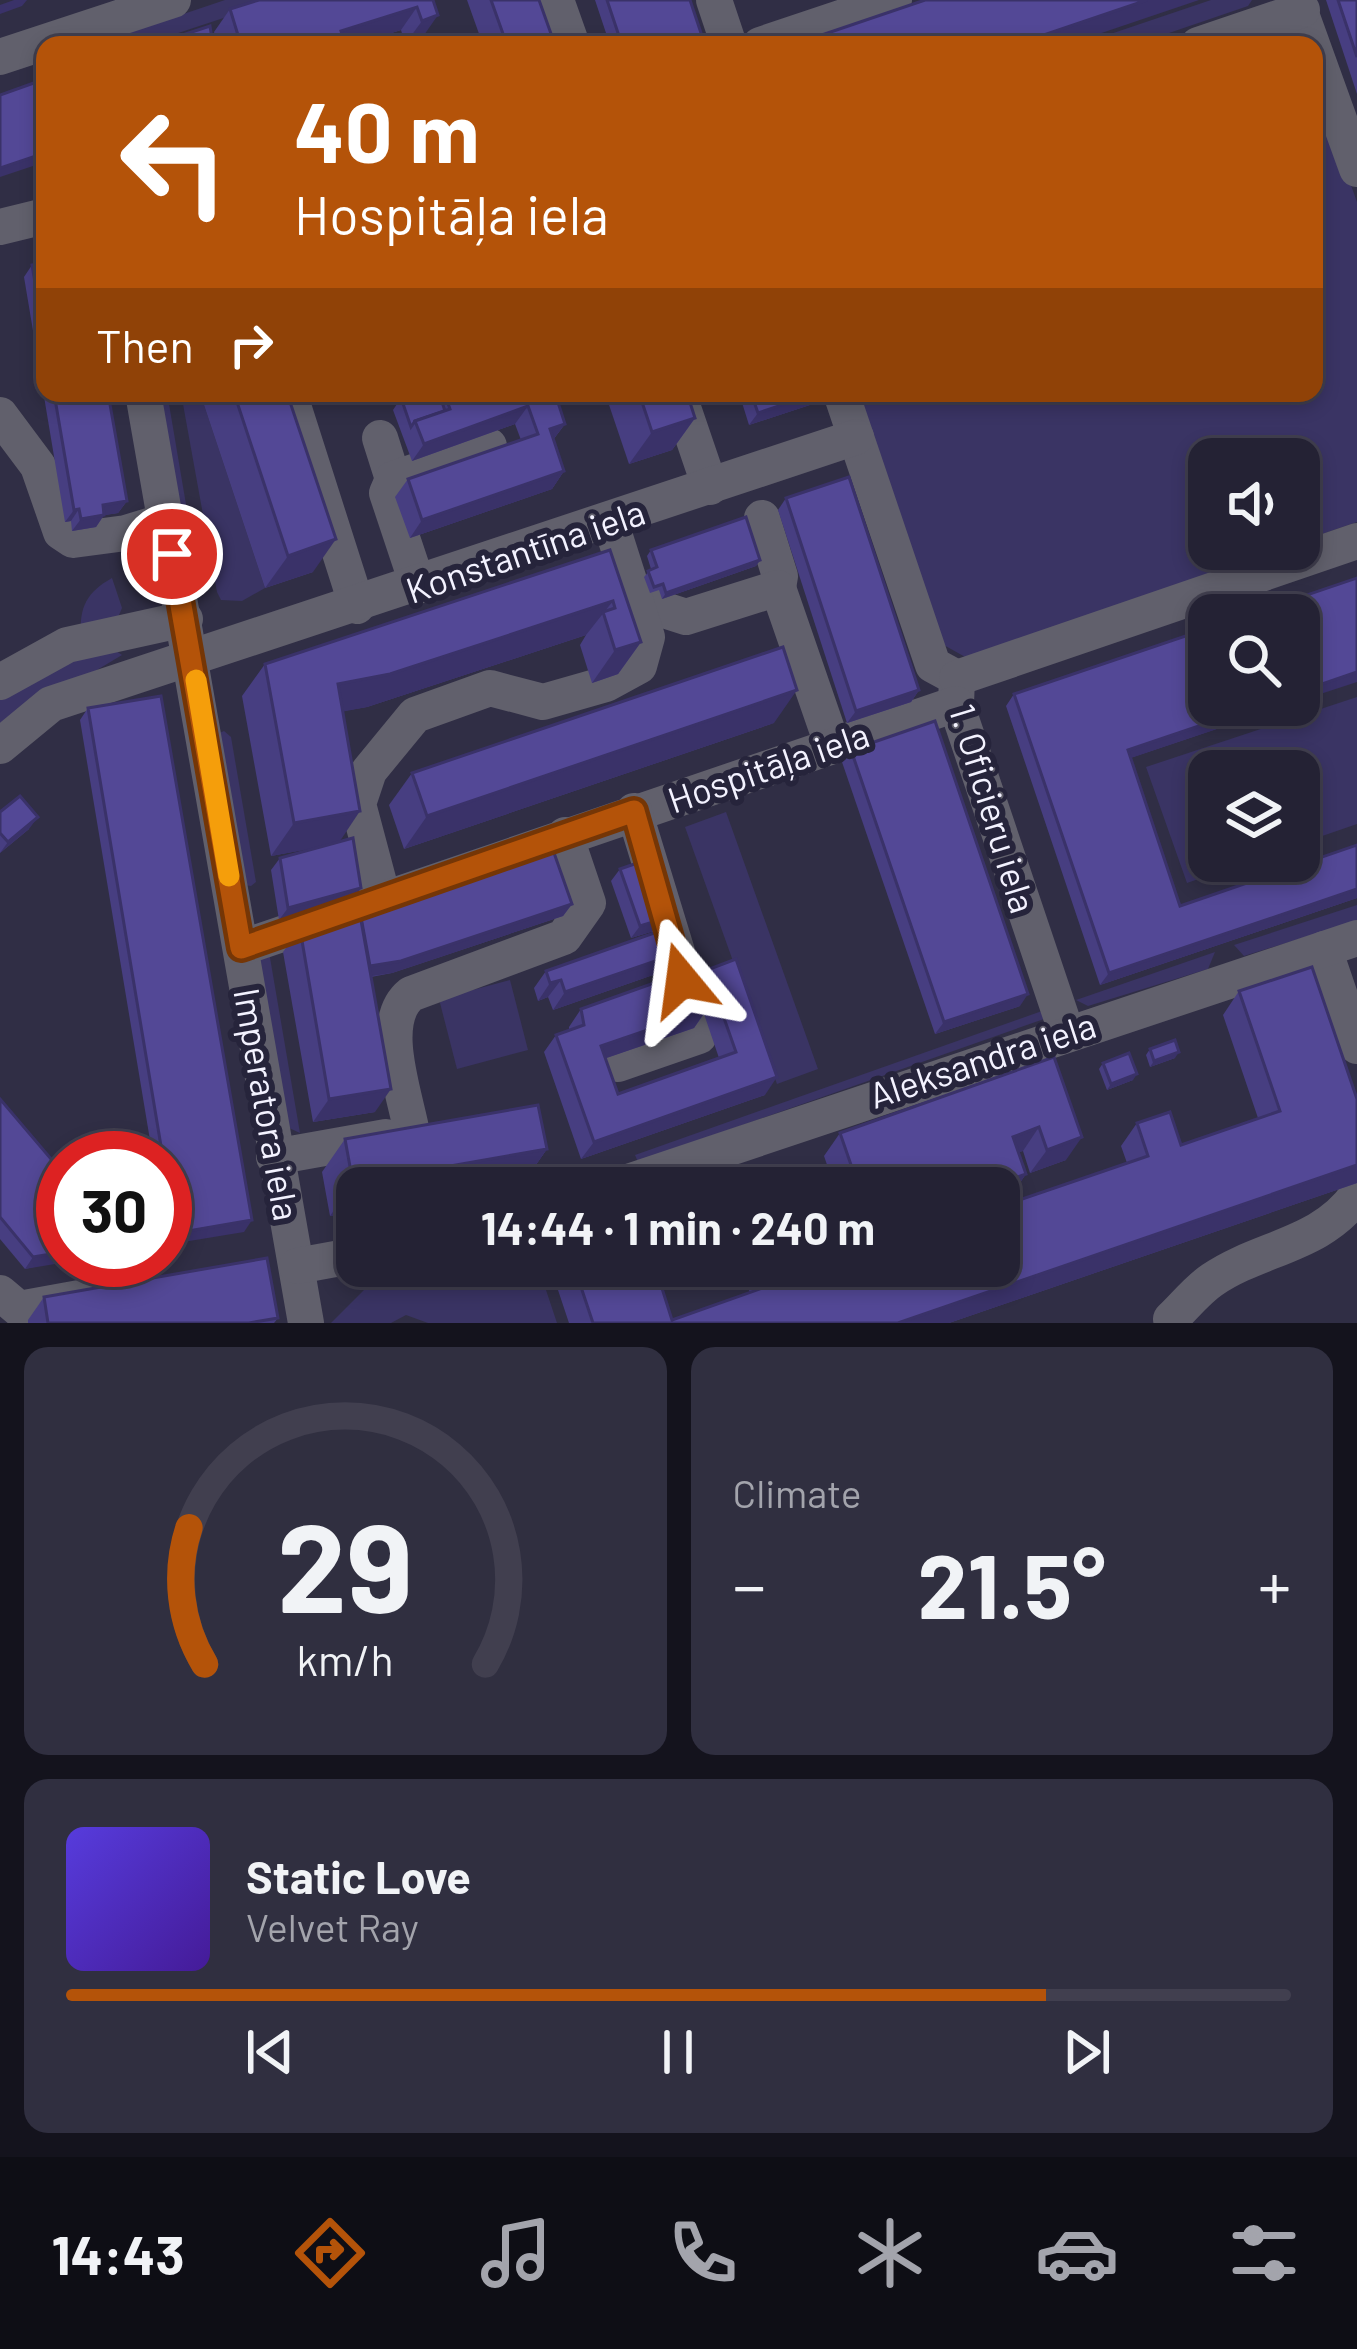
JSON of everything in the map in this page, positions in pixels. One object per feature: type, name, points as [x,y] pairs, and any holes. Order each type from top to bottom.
[{"type":"street","points":[[73,26],[173,0]]},
{"type":"street","points":[[556,0],[569,36]]},
{"type":"street","points":[[714,0],[726,36]]},
{"type":"street","points":[[787,36],[894,0]]},
{"type":"street","points":[[1221,36],[1299,5],[1310,36]]},
{"type":"street","points":[[0,57],[36,42]]},
{"type":"street","points":[[1323,73],[1357,170]]},
{"type":"street","points":[[0,226],[36,218]]},
{"type":"street","name":"Imperatora iela","points":[[145,402],[306,1323]]},
{"type":"street","points":[[292,402],[358,606]]},
{"type":"street","points":[[681,402],[710,487]]},
{"type":"street","name":"1. Oficieru iela","points":[[844,402],[933,665],[957,691],[1066,1031]]},
{"type":"street","points":[[0,416],[38,466],[61,532],[73,540],[126,533],[165,521]]},
{"type":"street","name":"Konstantīna iela","points":[[193,659],[856,437]]},
{"type":"street","points":[[380,438],[393,478],[387,493],[418,586]]},
{"type":"street","points":[[393,478],[489,446]]},
{"type":"street","points":[[762,518],[780,576],[778,588],[832,744]]},
{"type":"street","points":[[383,898],[358,804],[369,771],[415,715],[490,688],[543,702],[626,676],[639,666],[647,637],[610,521]]},
{"type":"street","name":"Hospitāļa iela","points":[[241,948],[832,744],[957,691],[1357,541]]},
{"type":"street","points":[[636,601],[686,617],[778,588]]},
{"type":"street","points":[[0,682],[67,645],[184,619]]},
{"type":"street","points":[[0,746],[51,704],[193,659]]},
{"type":"street","points":[[618,1064],[699,1036],[700,1027],[634,811]]},
{"type":"street","points":[[412,1132],[393,1022],[400,1003],[411,994],[564,938],[588,902],[565,835]]},
{"type":"street","points":[[1340,944],[1357,1046]]},
{"type":"street","name":"Aleksandra iela","points":[[671,1167],[1066,1031],[1340,944]]},
{"type":"street","points":[[274,1157],[452,1126]]},
{"type":"street","points":[[1171,1319],[1212,1279],[1308,1238],[1343,1214],[1357,1196]]},
{"type":"street","points":[[253,1265],[336,1257]]},
{"type":"street","points":[[0,1293],[19,1309],[113,1292]]},
{"type":"shaded area","points":[[225,0],[278,0],[169,36],[132,36],[130,32]]},
{"type":"shaded area","points":[[1211,0],[1252,0],[1248,6],[1160,36],[1105,36]]},
{"type":"shaded area","points":[[1323,107],[1357,202],[1357,522],[1320,535],[1320,438],[1188,438],[1188,570],[1220,570],[967,658],[942,644],[860,402],[1323,402]]},
{"type":"shaded area","points":[[158,402],[169,404],[199,581],[191,588]]},
{"type":"shaded area","points":[[183,402],[203,402],[265,588],[242,601],[221,600]]},
{"type":"shaded area","points":[[112,578],[122,608],[113,629],[81,635],[86,601]]},
{"type":"shaded area","points":[[106,644],[122,655],[0,728],[0,690]]},
{"type":"shaded area","points":[[1357,697],[1357,824],[1320,837],[1320,750],[1197,750],[1270,726],[1320,726],[1320,709]]},
{"type":"shaded area","points":[[224,731],[231,737],[256,882],[251,886],[244,885],[217,734]]},
{"type":"shaded area","points":[[1188,753],[1190,882],[1187,883],[1146,767]]},
{"type":"shaded area","points":[[726,812],[818,1069],[777,1084],[685,827]]},
{"type":"shaded area","points":[[1357,905],[1357,921],[1244,956],[1234,945]]},
{"type":"shaded area","points":[[268,946],[300,1133],[287,1127],[257,960]]},
{"type":"shaded area","points":[[1215,952],[1208,969],[1088,1006],[1076,1000]]},
{"type":"shaded area","points":[[510,980],[528,1050],[457,1069],[439,999]]},
{"type":"shaded area","points":[[1042,1011],[1044,1019],[638,1162],[635,1155]]},
{"type":"shaded area","points":[[367,1287],[545,1287],[557,1323],[428,1323],[406,1315],[391,1323],[331,1323]]},
{"type":"building","points":[[259,0],[433,0],[438,15],[422,21],[417,7],[341,31],[342,36],[238,36],[230,9]]},
{"type":"building","points":[[491,0],[539,0],[552,36],[504,36]]},
{"type":"building","points":[[607,0],[690,0],[702,36],[619,36]]},
{"type":"building","points":[[925,0],[1147,0],[1041,36],[819,36]]},
{"type":"building","points":[[1338,0],[1357,0],[1357,57]]},
{"type":"building","points":[[210,26],[212,36],[179,36]]},
{"type":"building","points":[[36,82],[36,156],[0,168],[0,95]]},
{"type":"building","points":[[56,402],[110,402],[127,501],[103,505],[104,515],[81,519],[79,509],[74,510]]},
{"type":"building","points":[[237,402],[290,402],[336,539],[288,556]]},
{"type":"building","points":[[402,402],[442,402],[445,411],[415,421],[411,427]]},
{"type":"building","points":[[448,402],[558,402],[565,424],[550,429],[564,471],[422,520],[408,479],[538,434],[528,406],[424,444],[415,421],[450,409]]},
{"type":"building","points":[[642,402],[690,402],[695,418],[652,432]]},
{"type":"building","points":[[754,402],[791,402],[758,413]]},
{"type":"building","points":[[849,477],[919,690],[856,711],[786,498]]},
{"type":"building","points":[[746,517],[760,560],[666,593],[663,584],[654,587],[648,571],[657,567],[651,550]]},
{"type":"building","points":[[610,550],[641,642],[615,650],[603,612],[615,608],[613,601],[390,674],[338,684],[360,811],[294,823],[265,664]]},
{"type":"building","points":[[1357,578],[1357,672],[1320,685],[1320,594],[1310,594]]},
{"type":"building","points":[[1188,635],[1188,726],[1199,726],[1128,750],[1180,906],[1250,882],[1320,882],[1320,858],[1357,845],[1357,889],[1109,973],[1014,694]]},
{"type":"building","points":[[783,647],[797,690],[427,816],[412,773]]},
{"type":"building","points":[[161,696],[252,1220],[192,1230],[192,1131],[158,1131],[88,708]]},
{"type":"building","points":[[935,721],[1028,994],[944,1022],[851,750]]},
{"type":"building","points":[[20,796],[38,817],[8,842],[0,833],[0,812]]},
{"type":"building","points":[[353,838],[361,888],[288,908],[280,858]]},
{"type":"building","points":[[553,850],[572,904],[401,961],[370,966],[361,917]]},
{"type":"building","points":[[643,861],[663,919],[640,926],[620,869]]},
{"type":"building","points":[[359,909],[391,1089],[329,1099],[300,929]]},
{"type":"building","points":[[674,926],[682,952],[565,992],[561,980],[550,983],[546,971]]},
{"type":"building","points":[[736,959],[777,1077],[594,1142],[556,1035],[584,1025],[581,1009],[685,972],[690,989],[698,986],[706,1010],[601,1046],[618,1094],[736,1052],[707,970]]},
{"type":"building","points":[[1312,967],[1357,1099],[1357,1165],[1020,1281],[1020,1200],[1148,1156],[1137,1123],[1170,1112],[1181,1145],[1280,1111],[1239,991]]},
{"type":"building","points":[[1175,1040],[1179,1052],[1154,1061],[1150,1049]]},
{"type":"building","points":[[1129,1053],[1137,1074],[1111,1084],[1103,1063]]},
{"type":"building","points":[[1054,1057],[1082,1137],[1047,1150],[1039,1127],[1013,1137],[1026,1174],[1020,1176],[1020,1167],[852,1167],[840,1133]]},
{"type":"building","points":[[0,1099],[36,1141],[36,1256],[0,1217]]},
{"type":"building","points":[[538,1105],[547,1149],[444,1167],[350,1167],[345,1139]]},
{"type":"building","points":[[267,1258],[278,1318],[249,1323],[48,1323],[44,1297],[101,1287],[192,1287],[192,1271]]},
{"type":"building","points":[[581,1287],[662,1287],[672,1320],[765,1287],[1003,1287],[898,1323],[593,1323]]},
{"type":"slow traffic","points":[[196,680],[229,876]]},
{"type":"route","points":[[172,554],[241,948],[634,811],[682,980]]}]
